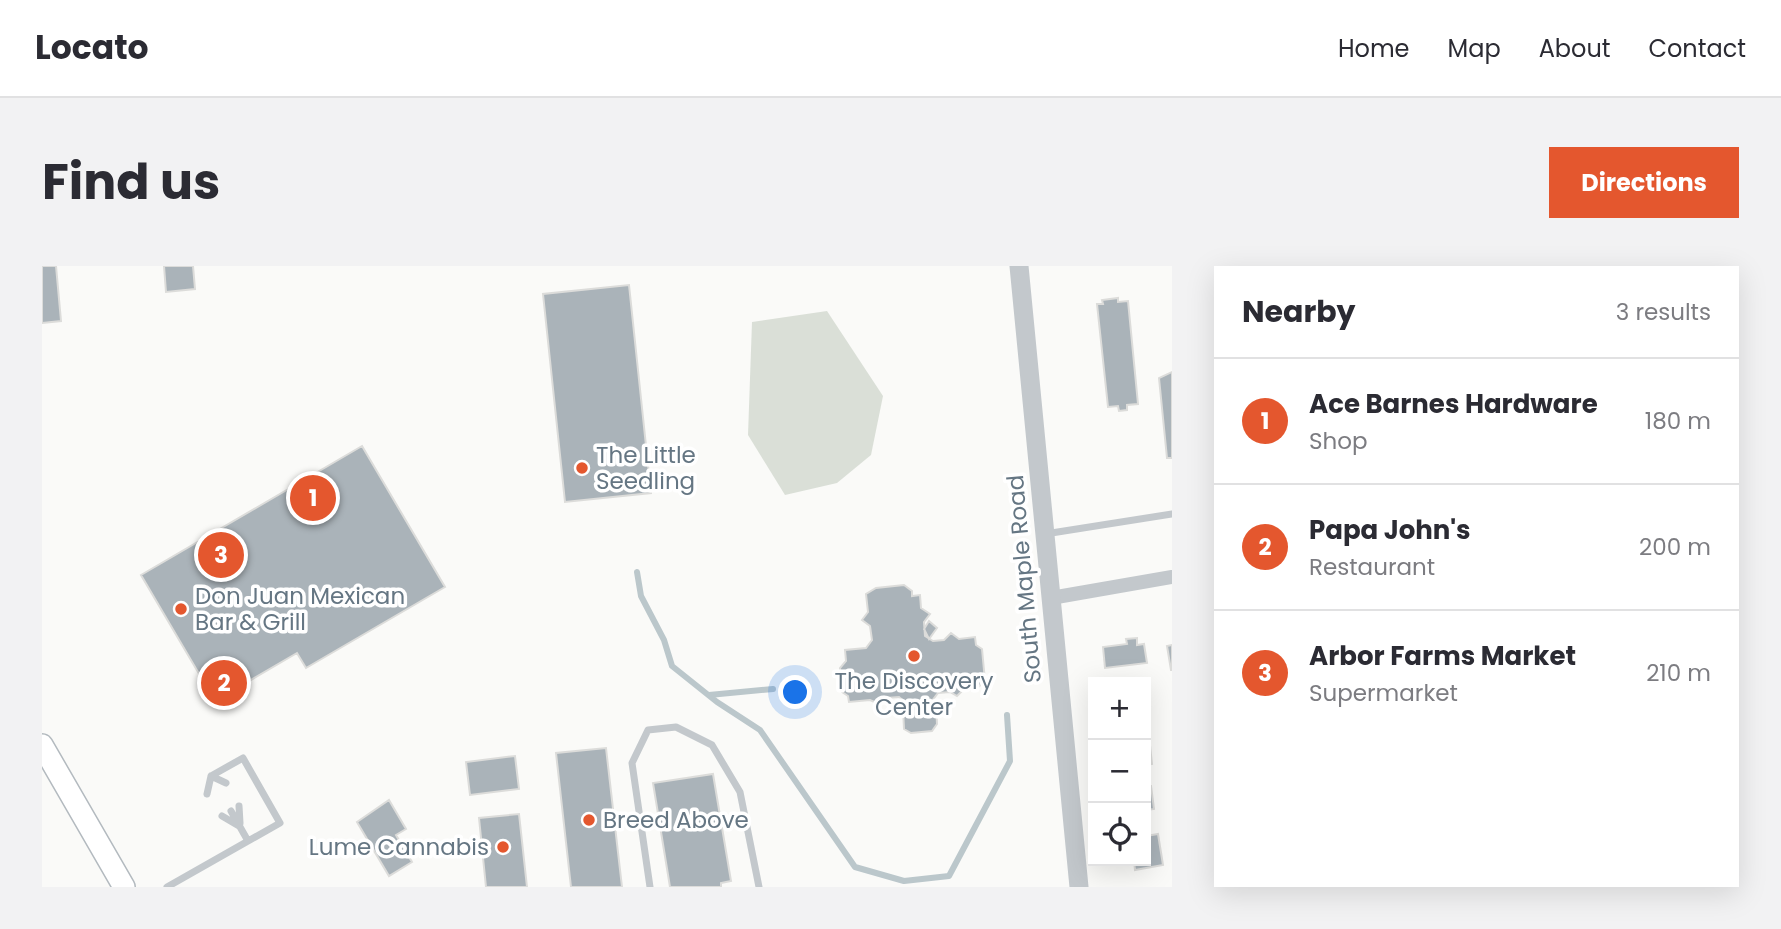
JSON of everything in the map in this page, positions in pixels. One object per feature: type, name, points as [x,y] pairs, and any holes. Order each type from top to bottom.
[{"type":"main road","points":[[42,745],[124,887]]},
{"type":"street","name":"South Maple Road","points":[[1019,266],[1079,887]]},
{"type":"street","points":[[1051,598],[1172,577]]},
{"type":"lane","points":[[1045,534],[1172,514]]},
{"type":"lane","points":[[650,887],[632,763],[648,730],[676,727],[712,745],[740,793],[759,887]]},
{"type":"lane","points":[[167,887],[280,823],[243,758],[211,776],[207,794]]},
{"type":"lane","points":[[211,776],[226,783]]},
{"type":"lane","points":[[211,776],[218,788]]},
{"type":"lane","points":[[239,806],[240,827]]},
{"type":"lane","points":[[231,811],[248,841]]},
{"type":"lane","points":[[222,816],[240,827]]},
{"type":"shaded area","points":[[827,311],[883,396],[871,455],[837,483],[785,495],[748,435],[752,322]]},
{"type":"building","points":[[42,266],[56,266],[61,321],[42,323]]},
{"type":"building","points":[[164,266],[193,266],[195,289],[166,292]]},
{"type":"building","points":[[629,285],[651,493],[565,502],[543,294]]},
{"type":"building","points":[[1118,298],[1118,302],[1128,301],[1138,404],[1127,405],[1127,410],[1119,411],[1118,406],[1108,407],[1097,304],[1103,304],[1102,300]]},
{"type":"building","points":[[1172,372],[1172,458],[1167,458],[1159,378]]},
{"type":"building","points":[[362,446],[445,587],[306,668],[297,653],[215,701],[141,575]]},
{"type":"building","name":"The Discovery Center","points":[[904,585],[912,591],[912,596],[920,595],[921,608],[930,614],[924,622],[925,636],[933,641],[944,640],[951,633],[959,639],[975,637],[976,645],[982,649],[985,681],[976,689],[962,691],[957,696],[950,692],[938,693],[932,701],[936,705],[937,724],[932,731],[911,733],[904,729],[903,708],[906,703],[899,697],[886,698],[879,704],[870,700],[849,702],[848,696],[842,692],[840,668],[846,661],[845,650],[866,648],[872,640],[870,626],[862,620],[868,612],[866,594],[876,588]]},
{"type":"building","points":[[929,621],[937,628],[929,639],[924,629]]},
{"type":"building","points":[[1137,638],[1137,645],[1144,644],[1147,663],[1105,668],[1103,647],[1127,644],[1126,639]]},
{"type":"building","points":[[1172,645],[1172,670],[1171,670],[1167,646]]},
{"type":"building","name":"Breed Above","points":[[606,748],[622,887],[571,887],[556,753]]},
{"type":"building","points":[[515,756],[519,789],[470,795],[466,762]]},
{"type":"building","points":[[713,774],[731,881],[721,883],[721,887],[670,887],[653,783]]},
{"type":"building","points":[[1151,786],[1154,809],[1151,809]]},
{"type":"building","points":[[389,800],[406,829],[396,835],[412,862],[389,876],[357,822]]},
{"type":"building","points":[[519,814],[527,887],[486,887],[479,818]]},
{"type":"building","points":[[1158,834],[1163,865],[1135,870],[1135,866],[1151,866],[1151,835]]},
{"type":"waterway","points":[[637,572],[641,596],[664,640],[672,666],[717,702],[760,730],[855,867],[904,881],[949,876],[1010,761],[1007,715]]},
{"type":"waterway","points":[[709,695],[773,689]]},
{"type":"place","name":"The Little Seedling","points":[[582,468]]},
{"type":"place","name":"Ace Barnes Hardware","points":[[313,498]]},
{"type":"place","name":"Arbor Farms Market","points":[[221,555]]},
{"type":"place","name":"Don Juan Mexican Bar & Grill","points":[[181,609]]},
{"type":"place","name":"The Discovery Center","points":[[914,656]]},
{"type":"place","name":"Papa John's","points":[[224,683]]},
{"type":"place","name":"Breed Above","points":[[589,820]]},
{"type":"place","name":"Lume Cannabis","points":[[503,847]]}]
